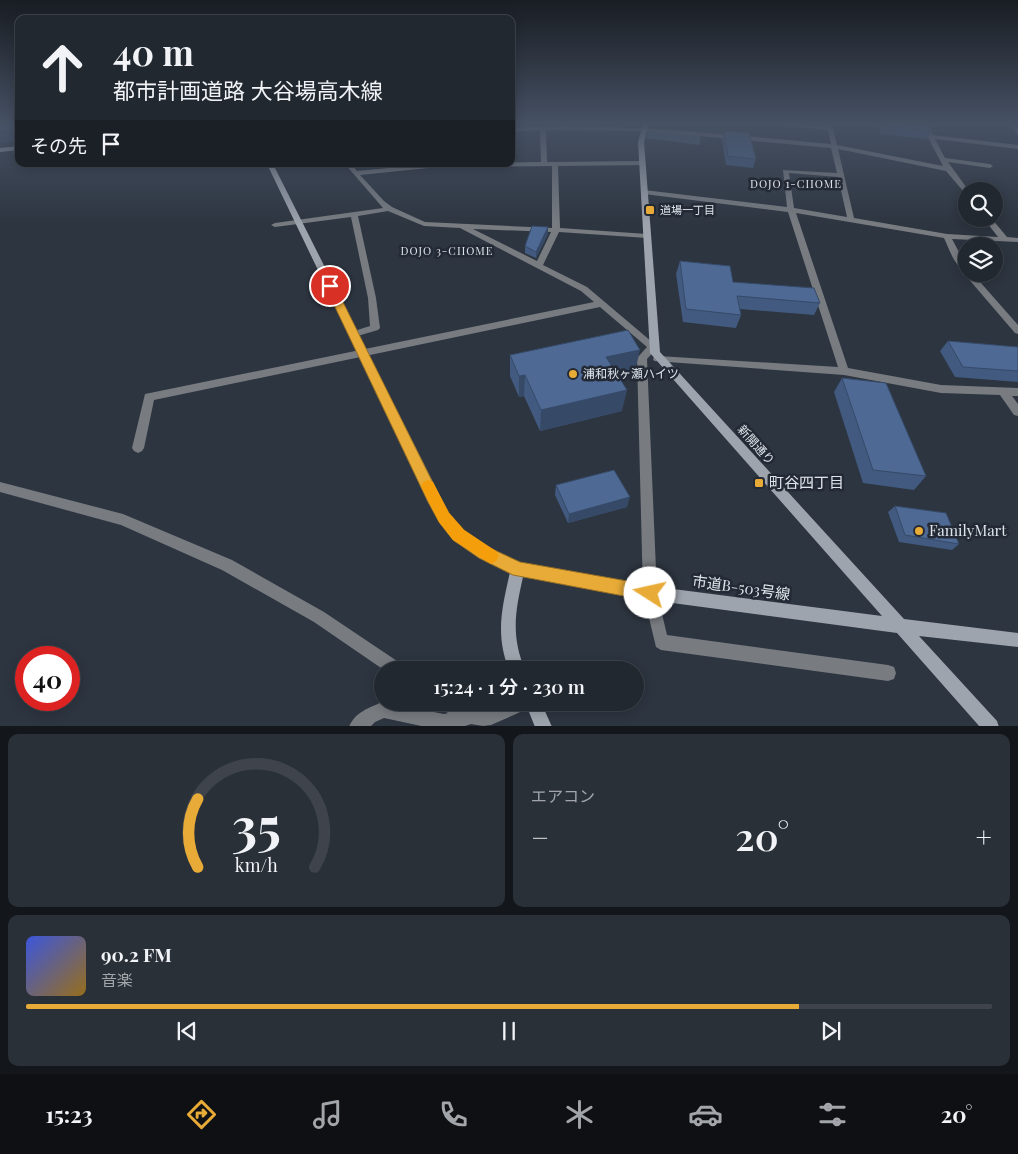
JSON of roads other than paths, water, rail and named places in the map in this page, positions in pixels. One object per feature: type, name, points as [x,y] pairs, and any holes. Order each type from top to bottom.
[{"type":"street","points":[[544,158],[544,164]]},
{"type":"street","name":"新開通り","points":[[643,158],[653,347],[658,359],[990,726]]},
{"type":"street","points":[[836,158],[851,220]]},
{"type":"street","points":[[896,158],[948,168]]},
{"type":"street","points":[[944,160],[990,166]]},
{"type":"street","points":[[944,160],[959,182]]},
{"type":"street","points":[[515,164],[643,163]]},
{"type":"street","points":[[539,265],[556,230],[555,164]]},
{"type":"street","name":"市道B-503号線","points":[[271,167],[444,518],[458,535],[478,549],[518,569],[650,593],[1018,640]]},
{"type":"street","points":[[351,167],[381,203],[389,209],[424,224],[647,236]]},
{"type":"street","points":[[356,173],[423,167]]},
{"type":"street","points":[[840,175],[785,171],[792,210],[844,371]]},
{"type":"street","points":[[644,192],[792,210],[947,236],[1018,240]]},
{"type":"street","points":[[275,225],[389,209]]},
{"type":"street","points":[[354,214],[372,298],[376,328],[354,334]]},
{"type":"street","points":[[462,226],[584,289],[653,347],[642,358],[650,593],[661,642],[888,674]]},
{"type":"street","points":[[994,227],[1005,240]]},
{"type":"street","points":[[947,236],[958,258]]},
{"type":"street","points":[[976,282],[1018,331]]},
{"type":"street","points":[[138,448],[149,397],[600,304]]},
{"type":"street","points":[[658,359],[844,371],[940,389],[1018,392]]},
{"type":"street","points":[[1002,392],[1018,412]]},
{"type":"street","points":[[0,487],[123,520],[227,565],[319,617],[385,661]]},
{"type":"street","points":[[514,661],[506,633],[508,610],[518,569]]},
{"type":"street","points":[[357,726],[369,716],[384,710],[444,722],[468,717],[487,719],[503,711]]},
{"type":"street","points":[[459,711],[468,717]]},
{"type":"street","points":[[537,711],[544,726]]},
{"type":"place","name":"道場一丁目","points":[[650,210]]},
{"type":"place","name":"浦和秋ヶ瀬ハイツ","points":[[573,374]]},
{"type":"place","name":"町谷四丁目","points":[[759,483]]},
{"type":"place","name":"FamilyMart","points":[[919,531]]},
{"type":"district","name":"DOJO 1-CHOME","points":[[796,184]]},
{"type":"district","name":"DOJO 3-CHOME","points":[[447,251]]}]
